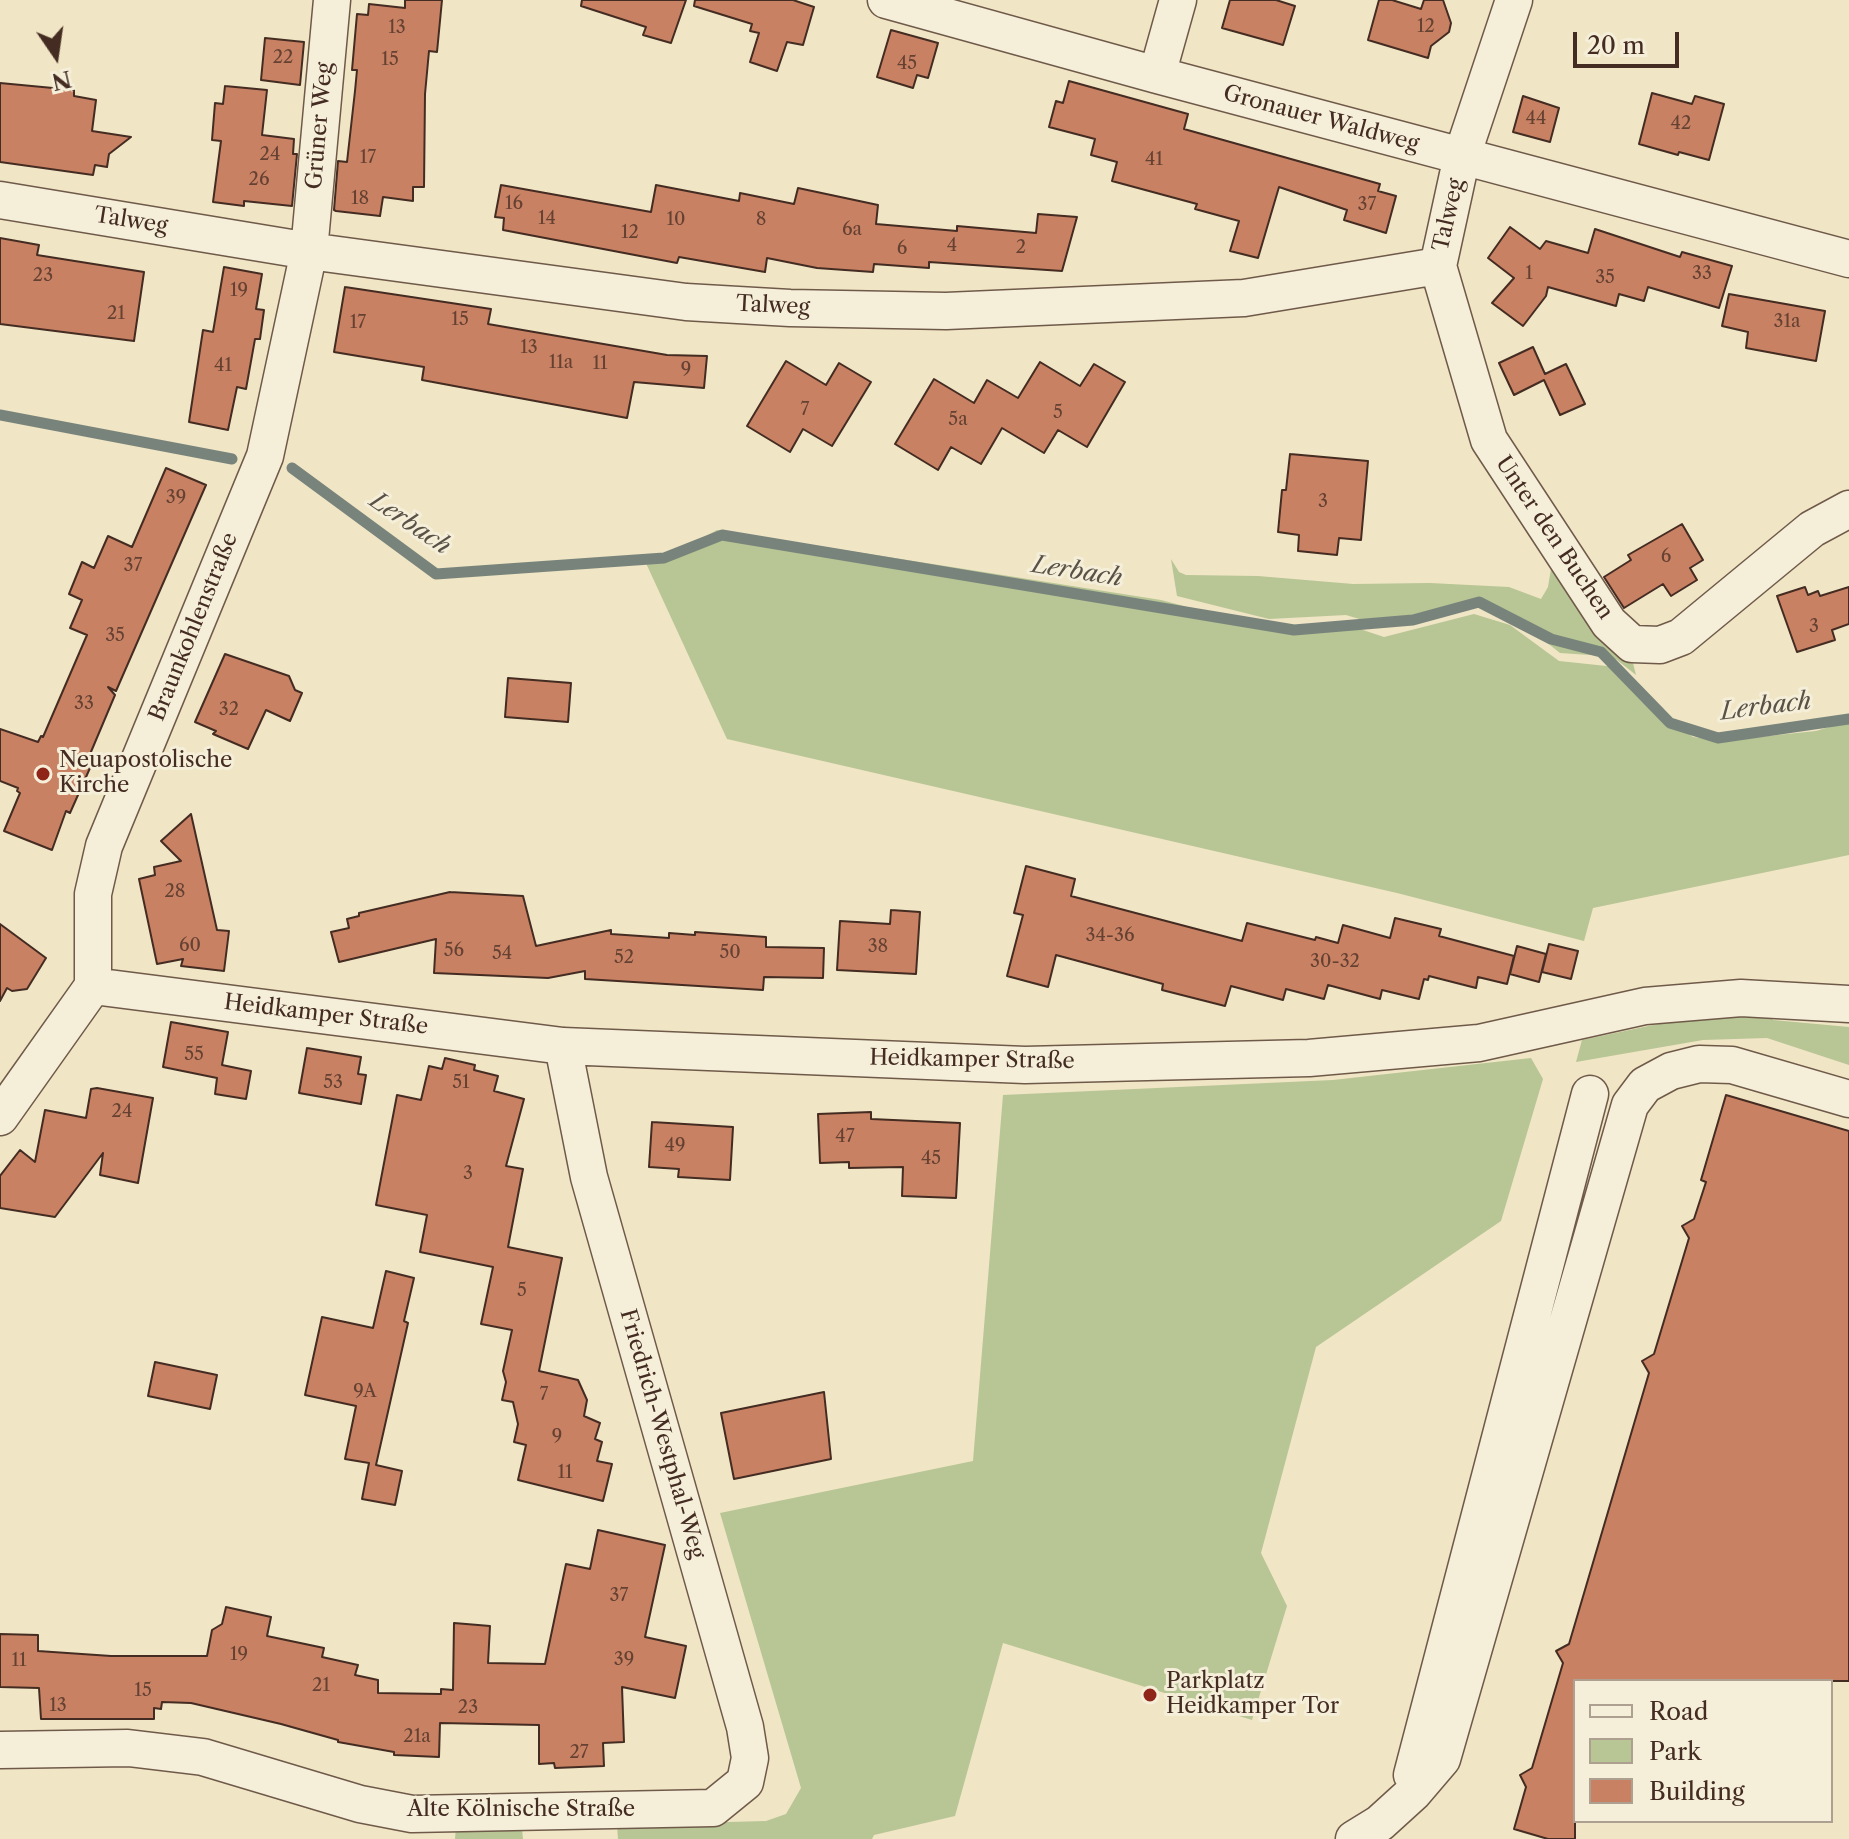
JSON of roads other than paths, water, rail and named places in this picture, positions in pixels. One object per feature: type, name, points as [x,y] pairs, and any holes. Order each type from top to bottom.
[{"type":"street","name":"Grüner Weg","points":[[309,251],[332,0]]},
{"type":"street","name":"Gronauer Waldweg","points":[[886,0],[1849,259]]},
{"type":"street","points":[[1157,75],[1178,0]]},
{"type":"street","name":"Talweg","points":[[0,200],[309,251],[686,302],[790,308],[930,310],[1244,298],[1438,266],[1462,156],[1514,0]]},
{"type":"street","name":"Braunkohlenstraße","points":[[93,986],[93,894],[104,846],[265,456],[309,251]]},
{"type":"street","name":"Unter den Buchen","points":[[1438,266],[1489,440],[1609,623],[1632,644],[1660,645],[1681,637],[1812,529],[1849,509]]},
{"type":"street","points":[[0,1117],[93,986]]},
{"type":"street","name":"Heidkamper Straße","points":[[93,986],[563,1046],[1025,1065],[1309,1058],[1479,1043],[1645,1006],[1741,998],[1849,1004]]},
{"type":"street","name":"Friedrich-Westphal-Weg","points":[[563,1046],[589,1177],[745,1727],[750,1758],[745,1782],[713,1808]]},
{"type":"street","points":[[1354,1839],[1380,1823],[1406,1800],[1442,1759],[1630,1105],[1645,1085],[1671,1071],[1699,1064],[1732,1065],[1849,1099]]},
{"type":"street","points":[[1406,1800],[1590,1094]]},
{"type":"street","name":"Alte Kölnische Straße","points":[[0,1750],[128,1748],[203,1757],[360,1804],[412,1814],[713,1808]]},
{"type":"waterway","name":"Lerbach","points":[[0,415],[232,459]]},
{"type":"waterway","name":"Lerbach","points":[[292,468],[436,574],[664,558],[722,535],[1294,630],[1413,620],[1479,602],[1551,639],[1601,652],[1670,723],[1718,738],[1849,719]]},
{"type":"place","name":"Neuapostolische Kirche","points":[[43,774]]},
{"type":"place","name":"Parkplatz Heidkamper Tor","points":[[1150,1695]]}]
